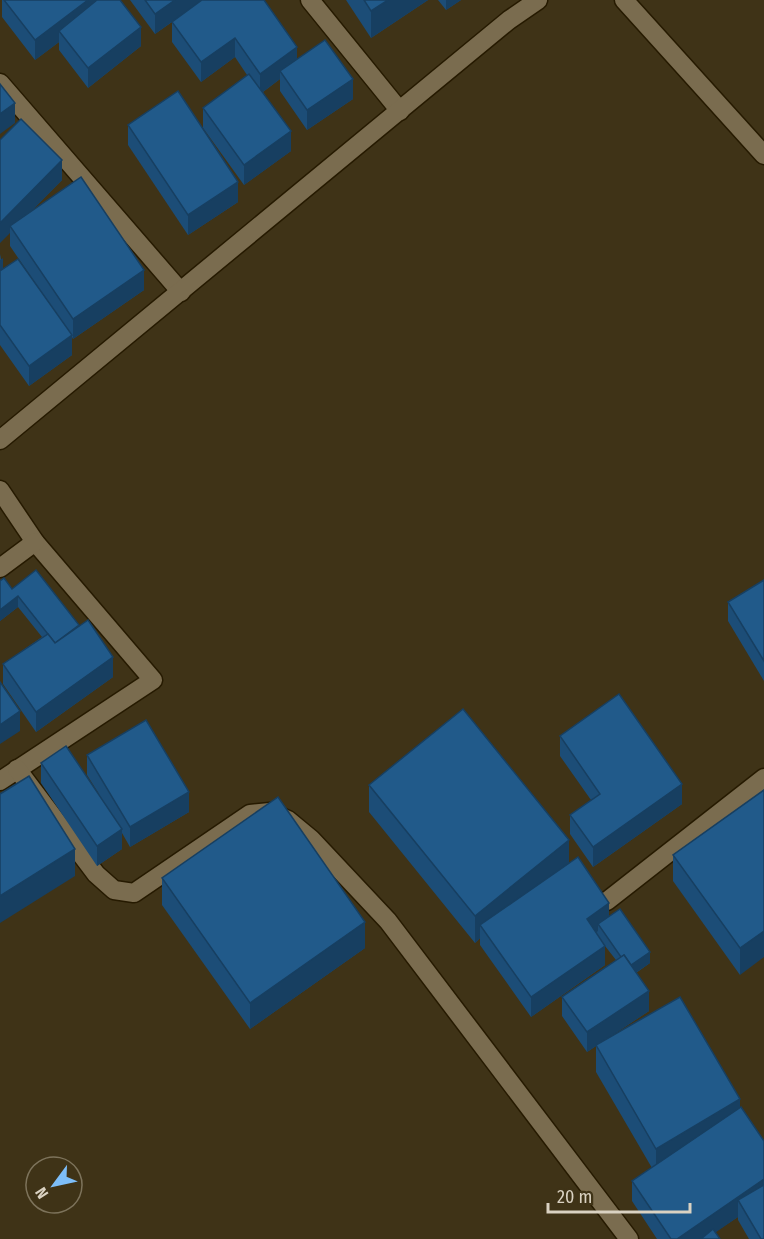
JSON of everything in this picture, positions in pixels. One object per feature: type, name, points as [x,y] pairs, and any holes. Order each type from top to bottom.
[{"type":"street","points":[[310,0],[400,111]]},
{"type":"street","points":[[0,440],[509,20],[538,0]]},
{"type":"street","points":[[624,0],[764,155]]},
{"type":"street","points":[[0,83],[181,292]]},
{"type":"street","points":[[0,490],[35,542],[153,680],[0,781]]},
{"type":"street","points":[[0,568],[35,542]]},
{"type":"street","points":[[17,769],[96,874],[114,890],[134,893],[250,814],[270,812],[288,820],[311,839],[388,921],[629,1239]]},
{"type":"street","points":[[607,901],[764,778]]},
{"type":"building","points":[[4,0],[88,0],[35,40]]},
{"type":"building","points":[[97,0],[120,0],[141,27],[88,68],[59,31]]},
{"type":"building","points":[[145,0],[175,0],[155,14]]},
{"type":"building","points":[[202,0],[264,0],[297,47],[260,74],[235,38],[201,62],[172,22]]},
{"type":"building","points":[[364,0],[388,0],[371,11]]},
{"type":"building","points":[[325,40],[353,79],[307,110],[280,71]]},
{"type":"building","points":[[249,74],[291,131],[244,165],[203,108]]},
{"type":"building","points":[[0,84],[15,103],[0,114]]},
{"type":"building","points":[[178,91],[238,182],[188,215],[128,125]]},
{"type":"building","points":[[21,119],[62,160],[0,223],[0,140]]},
{"type":"building","points":[[81,177],[144,270],[73,319],[10,226]]},
{"type":"building","points":[[18,259],[72,335],[29,366],[0,325],[0,271]]},
{"type":"building","points":[[36,570],[79,625],[55,643],[18,596],[0,610],[0,581],[4,578],[12,589]]},
{"type":"building","points":[[764,580],[764,661],[728,602]]},
{"type":"building","points":[[88,620],[113,657],[36,712],[3,664],[48,634],[55,643]]},
{"type":"building","points":[[0,682],[20,711],[0,725]]},
{"type":"building","points":[[619,694],[682,784],[593,847],[570,815],[600,794],[560,736]]},
{"type":"building","points":[[463,709],[569,840],[475,916],[369,785]]},
{"type":"building","points":[[146,720],[189,792],[130,827],[87,755]]},
{"type":"building","points":[[66,746],[122,829],[97,846],[41,763]]},
{"type":"building","points":[[29,776],[75,849],[0,896],[0,794]]},
{"type":"building","points":[[764,790],[764,931],[740,948],[673,855]]},
{"type":"building","points":[[278,797],[365,922],[250,1003],[162,878]]},
{"type":"building","points":[[578,857],[609,903],[587,919],[605,946],[531,997],[480,925]]},
{"type":"building","points":[[620,909],[650,952],[631,965],[624,955],[621,957],[598,924]]},
{"type":"building","points":[[624,955],[649,991],[587,1032],[562,997]]},
{"type":"building","points":[[680,997],[740,1099],[656,1149],[596,1045]]},
{"type":"building","points":[[741,1107],[764,1141],[764,1179],[677,1239],[671,1239],[632,1181]]},
{"type":"building","points":[[764,1185],[764,1239],[761,1239],[738,1200]]},
{"type":"building","points":[[713,1229],[720,1239],[701,1239]]}]
